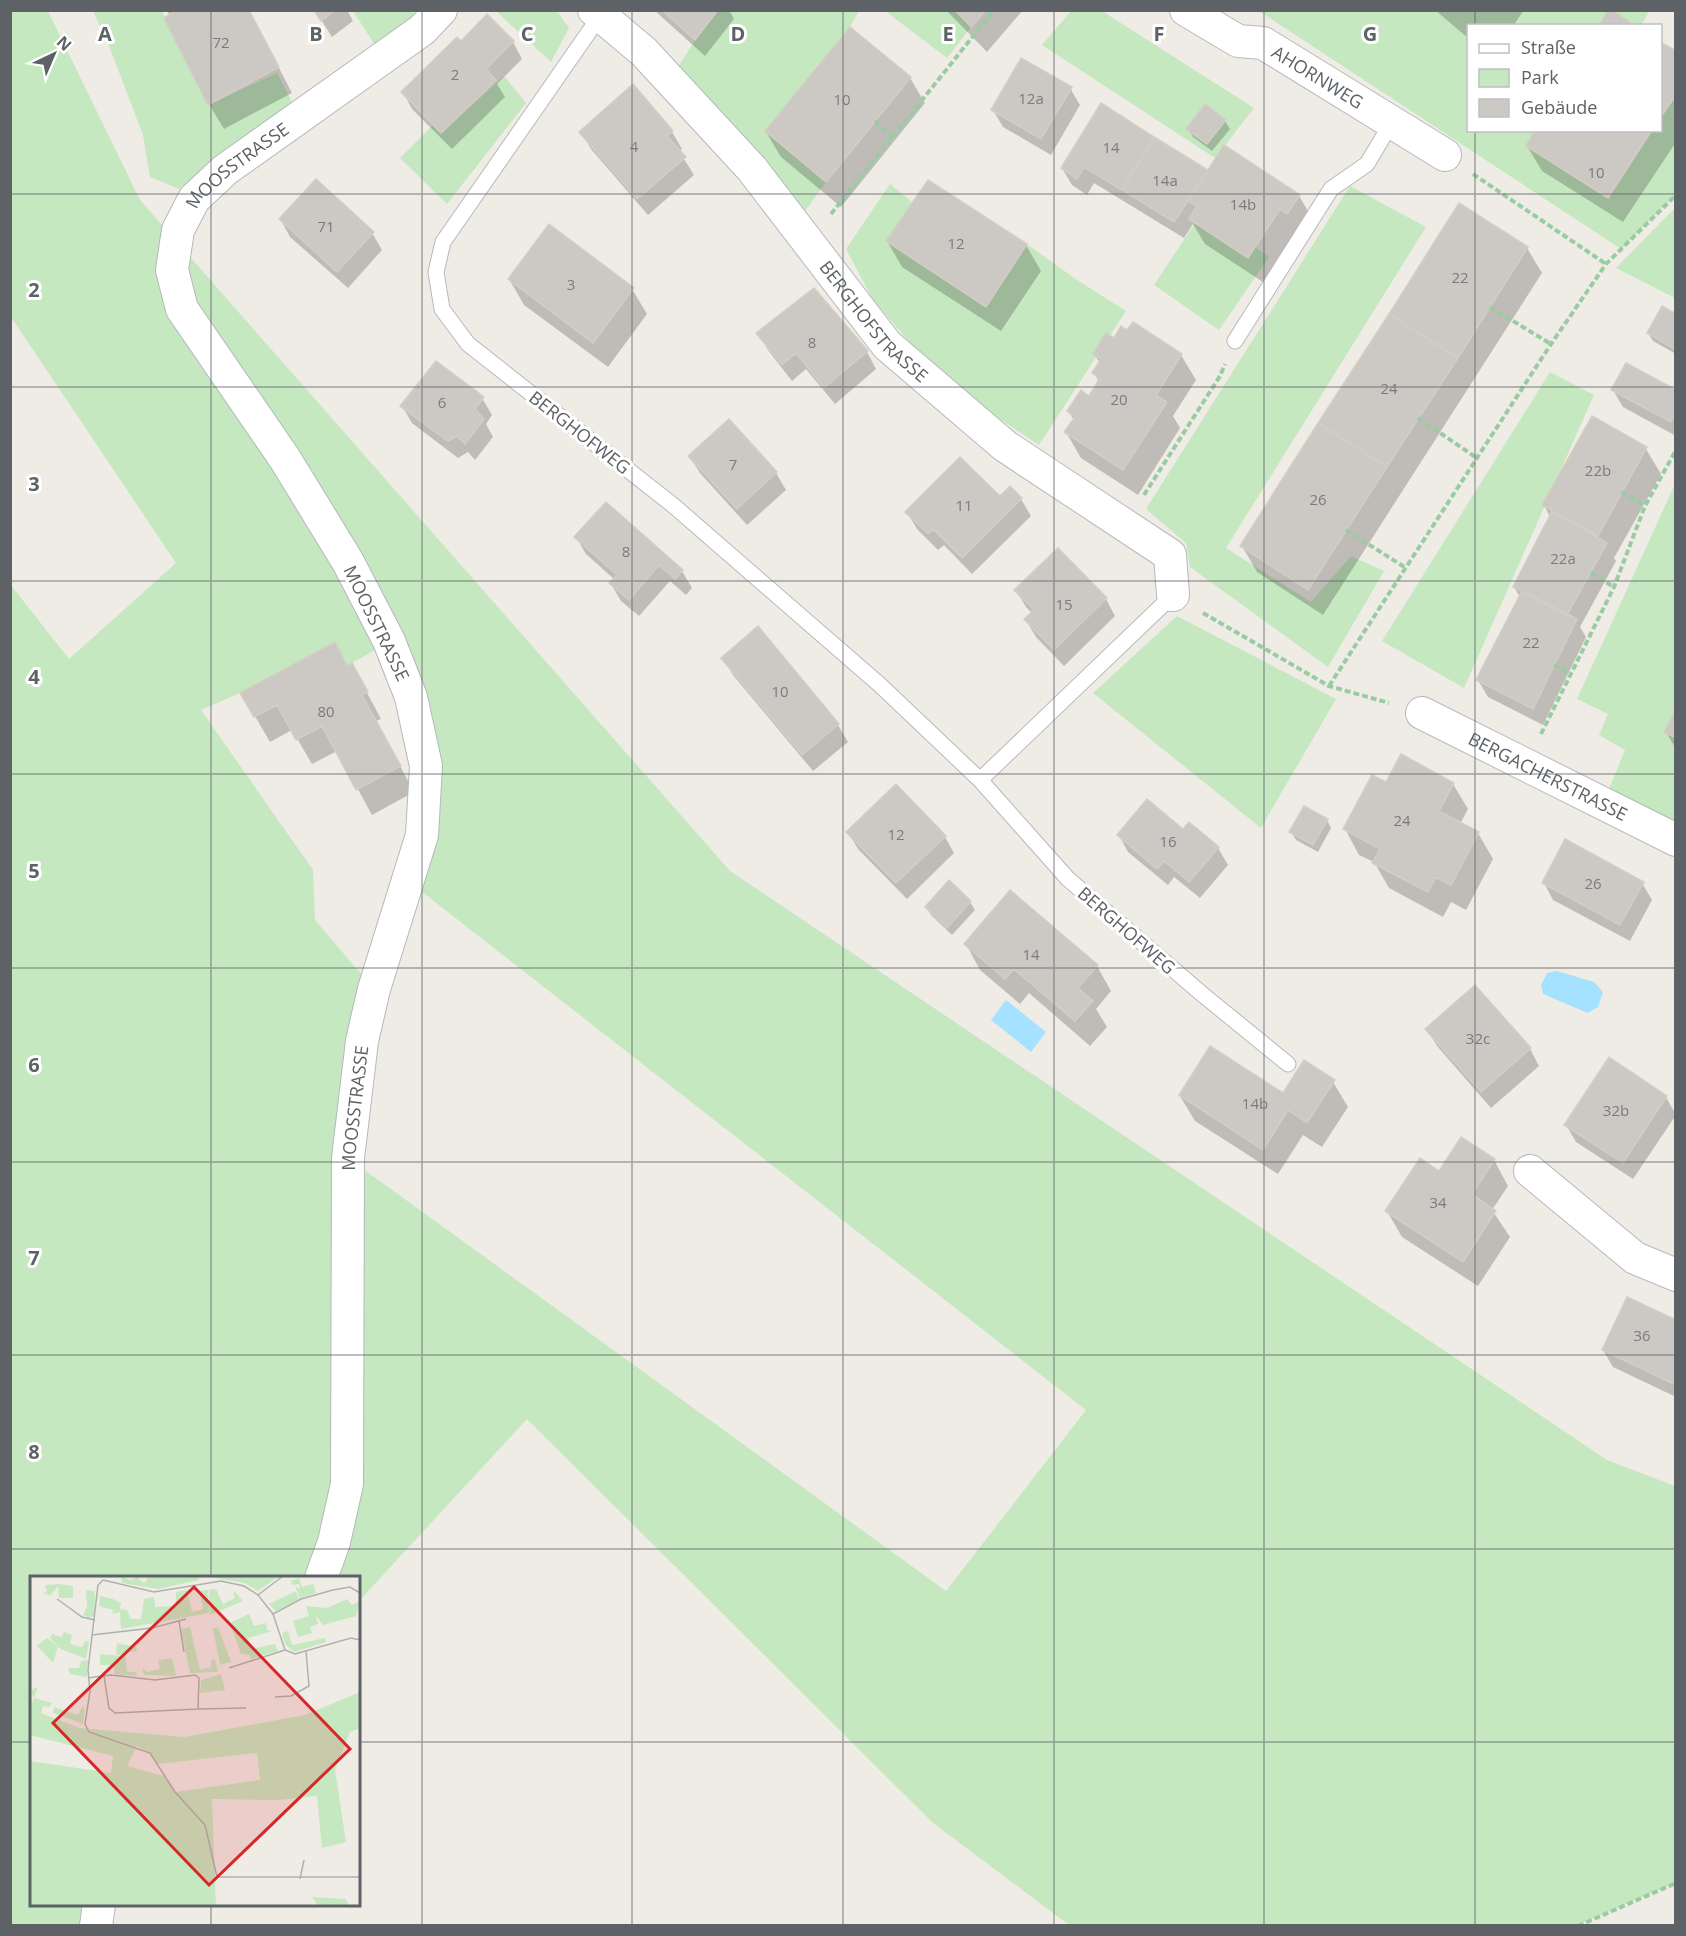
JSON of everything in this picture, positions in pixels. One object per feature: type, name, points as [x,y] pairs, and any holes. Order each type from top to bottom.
[{"type":"street","name":"MOOSSTRASSE","points":[[322,1576],[334,1542],[347,1484],[348,1158],[362,1041],[374,989],[422,835],[426,766],[411,697],[389,641],[348,562],[285,459],[182,309],[172,270],[178,230],[194,199],[225,170],[422,30],[441,10]]},
{"type":"street","name":"AHORNWEG","points":[[1186,10],[1238,41],[1263,43],[1445,155]]},
{"type":"street","name":"BERGHOFSTRASSE","points":[[597,13],[644,52],[752,169],[886,345],[1005,446],[1170,555],[1173,595]]},
{"type":"street","name":"BERGACHERSTRASSE","points":[[1422,713],[1676,840]]},
{"type":"street","points":[[1530,1170],[1635,1258],[1676,1275]]},
{"type":"street","points":[[96,1926],[99,1906]]},
{"type":"lane","name":"BERGHOFWEG","points":[[597,13],[443,242],[436,273],[442,309],[468,344],[674,506],[880,685],[980,780],[1068,879],[1288,1064]]},
{"type":"lane","points":[[1235,341],[1331,189],[1367,164],[1392,122]]},
{"type":"lane","points":[[980,780],[1173,595]]},
{"type":"path","points":[[808,243],[994,10]]},
{"type":"path","points":[[875,122],[893,137]]},
{"type":"path","points":[[1445,155],[1606,264]]},
{"type":"path","points":[[1329,686],[1551,344],[1606,264],[1676,195]]},
{"type":"path","points":[[1490,307],[1551,344]]},
{"type":"path","points":[[1125,525],[1220,376],[1235,341]]},
{"type":"path","points":[[1419,418],[1477,458]]},
{"type":"path","points":[[1526,765],[1614,587],[1646,506],[1676,450]]},
{"type":"path","points":[[1622,492],[1646,506]]},
{"type":"path","points":[[1346,530],[1406,567]]},
{"type":"path","points":[[1591,573],[1614,587]]},
{"type":"path","points":[[1173,595],[1329,686],[1422,713]]},
{"type":"path","points":[[1554,665],[1571,674]]},
{"type":"path","points":[[1578,1926],[1676,1883]]},
{"type":"green space","points":[[11,11],[48,11],[140,200],[730,871],[1607,1460],[1675,1486],[1675,1883],[1578,1925],[1069,1925],[933,1823],[527,1419],[360,1600],[360,1576],[30,1576],[30,1906],[99,1906],[96,1925],[11,1925],[10,584],[69,659],[176,563],[11,317]],"holes":[[[334,642],[347,666],[389,642],[422,835],[408,881],[1086,1410],[946,1591],[348,1158],[374,989],[315,920],[313,870],[201,710],[240,693]]]},
{"type":"green space","points":[[93,11],[162,11],[208,105],[277,73],[292,102],[179,189],[150,177],[143,135]]},
{"type":"green space","points":[[353,11],[412,11],[414,16],[408,24],[375,45]]},
{"type":"green space","points":[[496,11],[557,11],[569,28],[551,62]]},
{"type":"green space","points":[[718,11],[859,11],[850,27],[765,131],[826,182],[805,211],[678,67],[695,40]]},
{"type":"green space","points":[[885,11],[955,11],[971,27],[947,58]]},
{"type":"green space","points":[[1071,11],[1102,11],[1254,108],[1215,158],[1042,45]]},
{"type":"green space","points":[[1259,11],[1608,11],[1600,24],[1467,24],[1467,132],[1534,132],[1526,146],[1608,197],[1651,132],[1662,132],[1662,115],[1675,94],[1675,195],[1621,249]]},
{"type":"green space","points":[[1612,11],[1649,11],[1642,24],[1633,24]]},
{"type":"green space","points":[[504,76],[526,103],[447,204],[400,158],[433,125],[442,133]]},
{"type":"green space","points":[[890,184],[912,202],[886,241],[986,306],[1027,244],[1126,311],[1039,445],[965,396],[932,369],[872,298],[846,249]]},
{"type":"green space","points":[[1350,186],[1426,227],[1226,548],[1311,602],[1351,556],[1384,571],[1328,667],[1190,567],[1186,543],[1146,509]]},
{"type":"green space","points":[[1675,208],[1675,298],[1616,268]]},
{"type":"green space","points":[[1195,223],[1255,247],[1269,257],[1219,330],[1154,285]]},
{"type":"green space","points":[[1550,372],[1594,395],[1464,688],[1382,641]]},
{"type":"green space","points":[[1675,484],[1676,710],[1664,732],[1675,738],[1675,823],[1609,789],[1625,750],[1599,735],[1608,714],[1577,699]]},
{"type":"green space","points":[[1177,616],[1336,699],[1261,828],[1093,693]]},
{"type":"water","points":[[1557,971],[1594,982],[1603,992],[1598,1007],[1588,1013],[1543,994],[1541,985],[1547,973]]},
{"type":"water","points":[[1006,1000],[1046,1032],[1031,1052],[991,1020]]},
{"type":"building","points":[[177,10],[249,10],[279,67],[208,105],[164,18]]},
{"type":"building","points":[[314,10],[335,10],[321,21]]},
{"type":"building","points":[[662,10],[718,10],[695,40]]},
{"type":"building","points":[[955,10],[986,10],[971,27]]},
{"type":"building","points":[[1608,10],[1612,10],[1632,24],[1600,24]]},
{"type":"building","points":[[487,14],[514,41],[486,69],[496,80],[441,133],[401,92],[457,37],[461,41]]},
{"type":"building","points":[[850,27],[911,77],[826,182],[765,131]]},
{"type":"building","points":[[1662,43],[1676,51],[1676,95],[1662,115]]},
{"type":"building","points":[[1021,58],[1072,87],[1041,139],[991,110]]},
{"type":"building","points":[[633,84],[673,131],[667,136],[686,157],[637,199],[579,132]]},
{"type":"building","points":[[1101,103],[1154,137],[1122,190],[1084,167],[1077,179],[1061,168]]},
{"type":"building","points":[[1205,104],[1226,120],[1207,144],[1186,129]]},
{"type":"building","points":[[1534,132],[1651,132],[1608,198],[1526,146]]},
{"type":"building","points":[[1154,137],[1208,170],[1174,222],[1122,190]]},
{"type":"building","points":[[1224,145],[1300,195],[1287,214],[1280,209],[1248,258],[1189,219],[1197,206],[1188,201]]},
{"type":"building","points":[[316,179],[374,232],[337,272],[279,219]]},
{"type":"building","points":[[928,180],[1027,244],[986,307],[886,241]]},
{"type":"building","points":[[1459,203],[1528,247],[1458,358],[1389,314]]},
{"type":"building","points":[[549,224],[634,288],[593,343],[508,279]]},
{"type":"building","points":[[814,288],[868,351],[824,388],[796,353],[782,365],[756,333]]},
{"type":"building","points":[[1662,306],[1676,314],[1676,350],[1647,333]]},
{"type":"building","points":[[1389,314],[1458,358],[1387,467],[1318,423]]},
{"type":"building","points":[[1133,322],[1182,354],[1156,395],[1167,402],[1123,470],[1064,432],[1075,417],[1067,411],[1081,390],[1089,396],[1100,378],[1092,373],[1101,359],[1093,354],[1106,333],[1114,338],[1121,326],[1127,330]]},
{"type":"building","points":[[436,361],[484,397],[475,409],[484,419],[465,444],[457,436],[448,441],[400,406]]},
{"type":"building","points":[[1626,363],[1676,390],[1676,413],[1671,422],[1611,390]]},
{"type":"building","points":[[1592,416],[1647,447],[1598,536],[1542,505]]},
{"type":"building","points":[[729,419],[777,472],[737,509],[688,456]]},
{"type":"building","points":[[1318,423],[1387,467],[1308,590],[1240,546]]},
{"type":"building","points":[[960,457],[1000,496],[1010,486],[1022,498],[962,558],[933,529],[928,534],[905,512]]},
{"type":"building","points":[[606,502],[683,570],[675,579],[659,565],[629,600],[609,583],[617,575],[574,537]]},
{"type":"building","points":[[1552,511],[1607,543],[1567,615],[1513,587]]},
{"type":"building","points":[[1058,548],[1107,598],[1054,650],[1024,619],[1034,610],[1014,590]]},
{"type":"building","points":[[1522,591],[1577,619],[1533,709],[1476,680]]},
{"type":"building","points":[[758,626],[839,724],[802,755],[721,658]]},
{"type":"building","points":[[335,642],[347,666],[352,663],[368,692],[362,695],[401,766],[356,790],[322,726],[296,740],[277,705],[254,717],[240,693]]},
{"type":"building","points":[[1676,710],[1676,738],[1664,732]]},
{"type":"building","points":[[1401,754],[1454,783],[1439,811],[1479,832],[1451,885],[1436,877],[1428,892],[1372,863],[1380,849],[1343,829],[1372,775],[1386,782]]},
{"type":"building","points":[[896,784],[946,836],[896,883],[846,832]]},
{"type":"building","points":[[1147,799],[1183,829],[1189,822],[1219,847],[1189,882],[1164,861],[1157,869],[1117,835]]},
{"type":"building","points":[[1304,806],[1328,819],[1313,845],[1289,832]]},
{"type":"building","points":[[1565,839],[1644,882],[1620,925],[1542,883]]},
{"type":"building","points":[[949,880],[971,901],[947,928],[925,907]]},
{"type":"building","points":[[1010,890],[1098,965],[1078,988],[1093,1001],[1075,1021],[1014,969],[1005,979],[964,944]]},
{"type":"building","points":[[1475,985],[1531,1048],[1481,1092],[1425,1029]]},
{"type":"building","points":[[1210,1046],[1283,1093],[1304,1060],[1335,1080],[1307,1123],[1288,1110],[1263,1150],[1179,1095]]},
{"type":"building","points":[[1609,1057],[1667,1096],[1623,1163],[1564,1125]]},
{"type":"building","points":[[1461,1137],[1495,1159],[1472,1194],[1496,1211],[1463,1262],[1385,1211],[1420,1158],[1439,1171]]},
{"type":"building","points":[[1627,1297],[1676,1320],[1676,1385],[1602,1350]]}]
